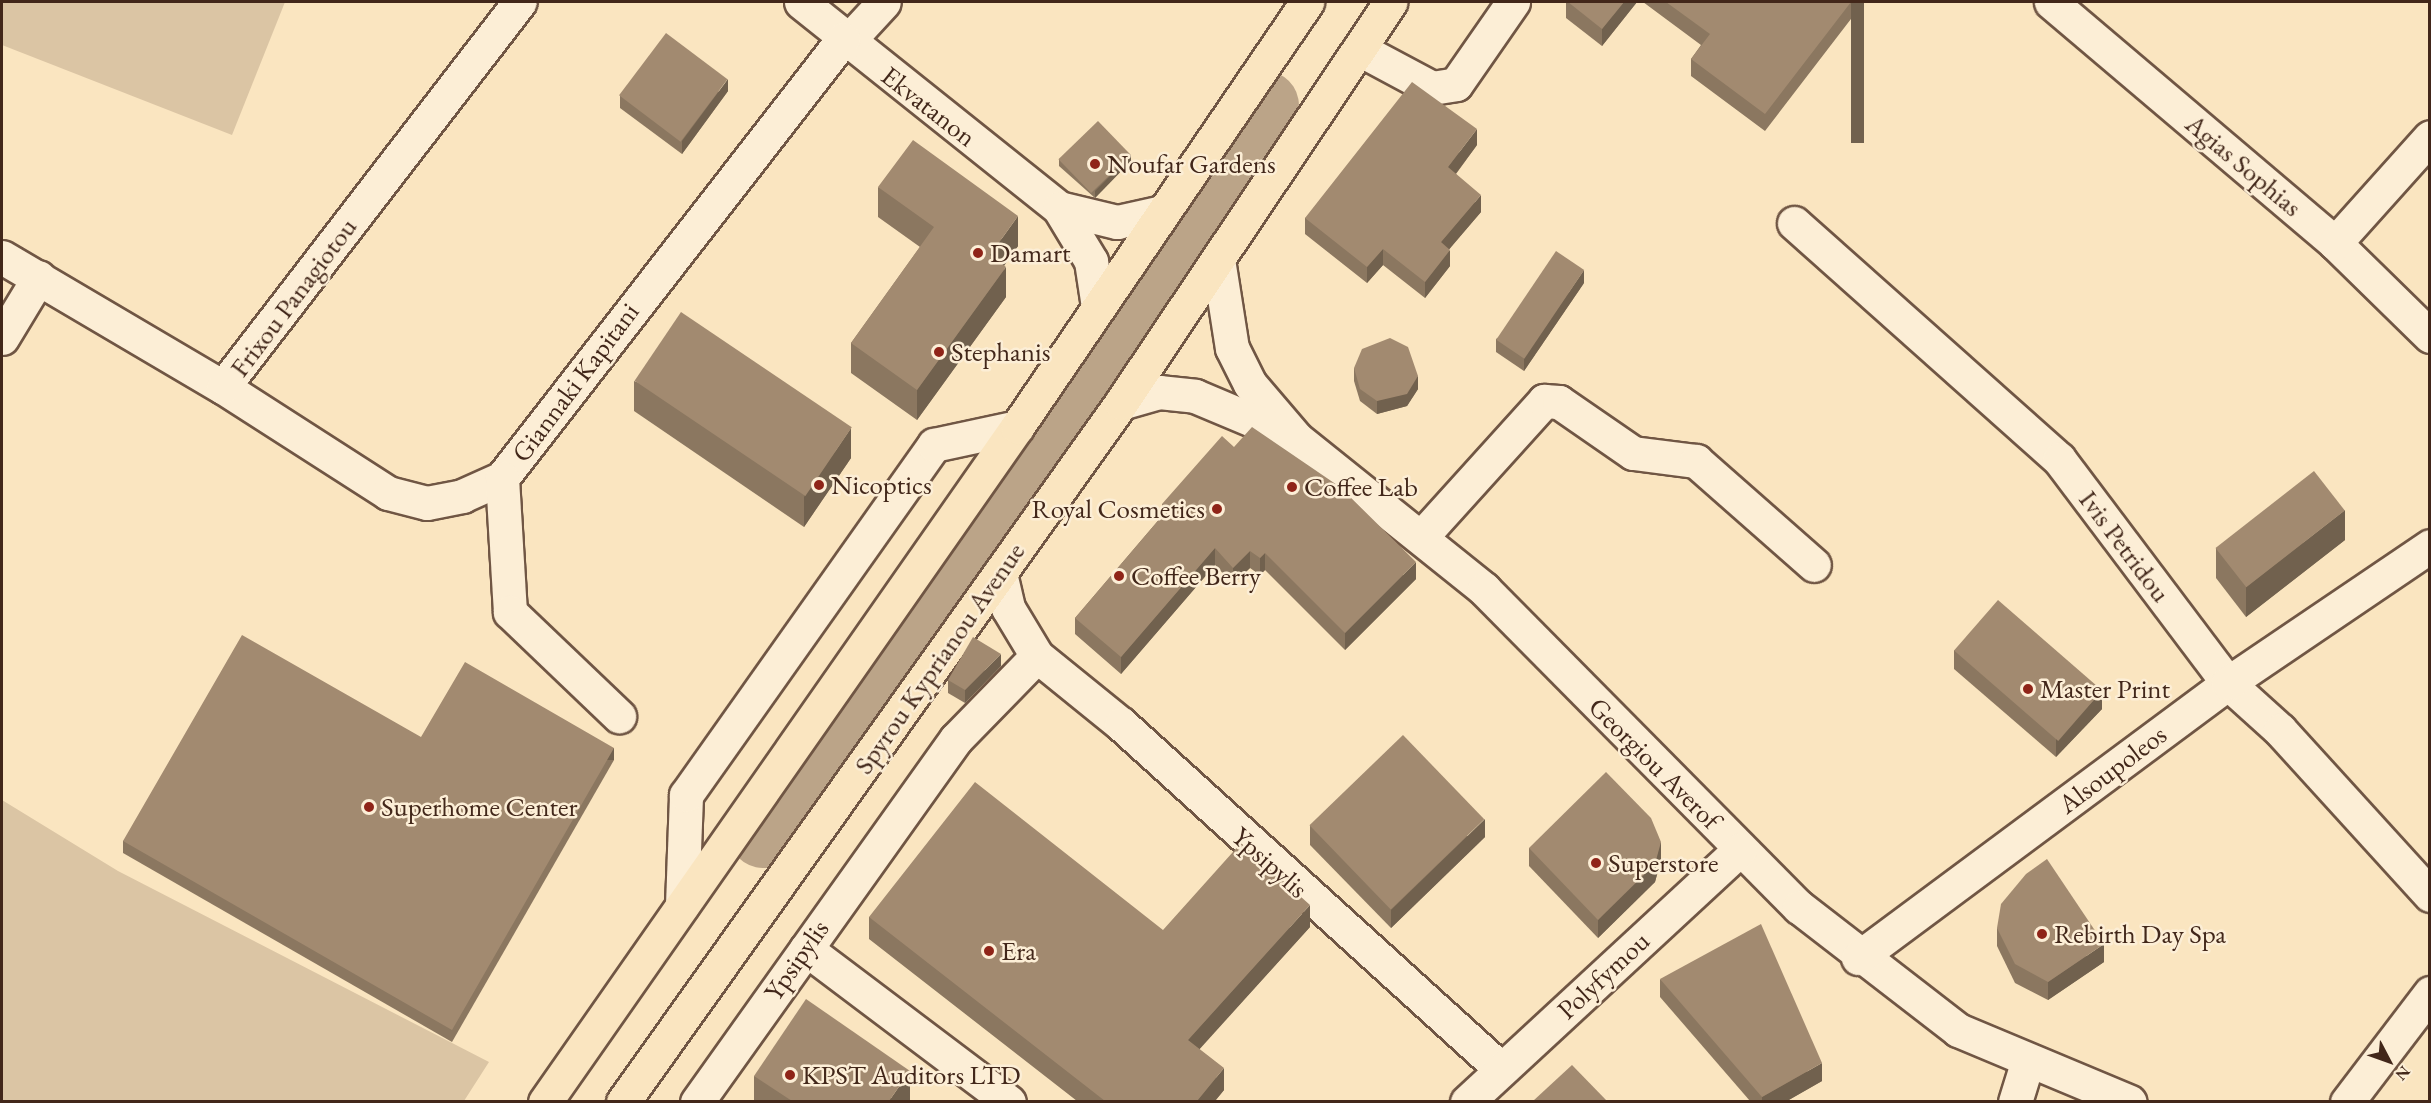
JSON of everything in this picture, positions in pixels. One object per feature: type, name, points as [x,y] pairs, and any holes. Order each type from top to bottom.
[{"type":"main road","points":[[545,1101],[1017,427],[1306,2]]},
{"type":"main road","name":"Spyrou Kyprianou Avenue","points":[[623,1101],[1121,403],[1390,2]]},
{"type":"street","name":"Frixou Panagiotou","points":[[2,257],[223,387],[519,2]]},
{"type":"street","name":"Ekvatanon","points":[[801,2],[845,40],[1059,208],[1091,261],[1098,307]]},
{"type":"street","name":"Giannaki Kapitani","points":[[223,387],[388,493],[427,503],[462,496],[502,478],[845,40],[884,2]]},
{"type":"street","points":[[1359,49],[1432,88],[1456,84],[1513,2]]},
{"type":"street","name":"Agias Sophias","points":[[2051,2],[2335,243],[2430,336]]},
{"type":"street","points":[[2335,243],[2430,137]]},
{"type":"street","name":"Ekvatanon","points":[[1059,208],[1117,222],[1162,212]]},
{"type":"street","name":"Ivis Petridou","points":[[1794,223],[2059,459],[2228,683],[2280,730],[2430,895]]},
{"type":"street","name":"Georgiou Averof","points":[[1218,259],[1232,348],[1250,384],[1297,439],[1423,535],[1484,589],[1740,849],[1858,957],[1958,1030],[2130,1101]]},
{"type":"street","points":[[2,338],[39,277]]},
{"type":"street","name":"Georgiou Averof","points":[[1121,403],[1159,392],[1195,396],[1297,439]]},
{"type":"street","points":[[1423,535],[1544,401],[1559,402],[1633,453],[1696,461],[1814,565]]},
{"type":"street","points":[[682,905],[686,795],[934,445],[1017,427]]},
{"type":"street","points":[[502,478],[510,612],[620,716]]},
{"type":"street","name":"Alsoupoleos","points":[[1858,957],[2228,683],[2430,546]]},
{"type":"street","name":"Ypsipylis","points":[[1000,573],[1008,608],[1038,656],[1121,724],[1501,1069]]},
{"type":"street","name":"Ypsipylis","points":[[697,1101],[956,739],[1038,656]]},
{"type":"street","name":"Polyfymou","points":[[1467,1101],[1740,849]]},
{"type":"street","points":[[806,949],[1009,1101]]},
{"type":"street","points":[[2347,1101],[2430,993]]},
{"type":"street","points":[[2015,1101],[2028,1060]]},
{"type":"shaded area","points":[[2,2],[285,2],[232,135],[2,45]]},
{"type":"shaded area","points":[[2,800],[118,871],[489,1062],[464,1101],[2,1101]]},
{"type":"building","points":[[1568,2],[1624,2],[1602,29]]},
{"type":"building","points":[[1666,2],[1851,2],[1765,114],[1691,59],[1710,34]]},
{"type":"building","points":[[666,33],[727,79],[681,142],[619,95]]},
{"type":"building","points":[[1412,82],[1477,129],[1448,167],[1481,195],[1441,242],[1450,250],[1425,282],[1383,249],[1367,267],[1305,218]]},
{"type":"building","name":"Noufar Gardens","points":[[1098,121],[1131,155],[1091,193],[1058,159]]},
{"type":"building","points":[[913,140],[1018,216],[990,255],[1006,267],[917,390],[851,343],[934,227],[878,187]]},
{"type":"building","points":[[1556,251],[1584,270],[1524,359],[1496,340]]},
{"type":"building","points":[[681,312],[852,427],[805,496],[635,381]]},
{"type":"building","points":[[1390,338],[1408,347],[1418,376],[1407,394],[1377,401],[1360,389],[1354,368],[1362,349]]},
{"type":"building","points":[[1252,427],[1340,487],[1416,562],[1345,633],[1265,553],[1260,558],[1250,551],[1233,568],[1215,548],[1121,657],[1075,618],[1168,509],[1162,504],[1222,436],[1234,447]]},
{"type":"building","points":[[2314,471],[2345,510],[2246,587],[2215,548]]},
{"type":"building","name":"Master Print","points":[[1998,600],[2102,691],[2058,741],[1954,651]]},
{"type":"building","name":"Superhome Center","points":[[242,635],[421,737],[465,662],[614,748],[452,1030],[123,841]]},
{"type":"building","points":[[973,637],[1001,654],[965,690],[948,680]]},
{"type":"building","points":[[1403,735],[1484,819],[1391,909],[1309,825]]},
{"type":"building","name":"Superstore","points":[[1606,772],[1651,818],[1661,842],[1655,864],[1598,920],[1529,848]]},
{"type":"building","points":[[975,782],[1163,930],[1241,843],[1310,905],[1188,1040],[1224,1068],[1197,1101],[1105,1101],[869,917]]},
{"type":"building","name":"Rebirth Day Spa","points":[[2047,859],[2104,944],[2048,982],[2015,964],[1997,928],[2001,904],[2026,874]]},
{"type":"building","points":[[1761,924],[1822,1063],[1762,1097],[1660,979]]},
{"type":"building","points":[[806,999],[910,1071],[889,1101],[792,1101],[754,1076]]},
{"type":"building","points":[[1572,1065],[1607,1101],[1533,1101]]},
{"type":"waterway","points":[[763,834],[1265,105]]},
{"type":"place","name":"Noufar Gardens","points":[[1095,164]]},
{"type":"place","name":"Damart","points":[[978,253]]},
{"type":"place","name":"Stephanis","points":[[939,352]]},
{"type":"place","name":"Nicoptics","points":[[819,485]]},
{"type":"place","name":"Coffee Lab","points":[[1292,487]]},
{"type":"place","name":"Royal Cosmetics","points":[[1217,509]]},
{"type":"place","name":"Coffee Berry","points":[[1119,576]]},
{"type":"place","name":"Master Print","points":[[2028,689]]},
{"type":"place","name":"Superhome Center","points":[[369,807]]},
{"type":"place","name":"Superstore","points":[[1596,863]]},
{"type":"place","name":"Rebirth Day Spa","points":[[2042,934]]},
{"type":"place","name":"Era","points":[[989,951]]},
{"type":"place","name":"KPST Auditors LTD","points":[[790,1075]]}]
